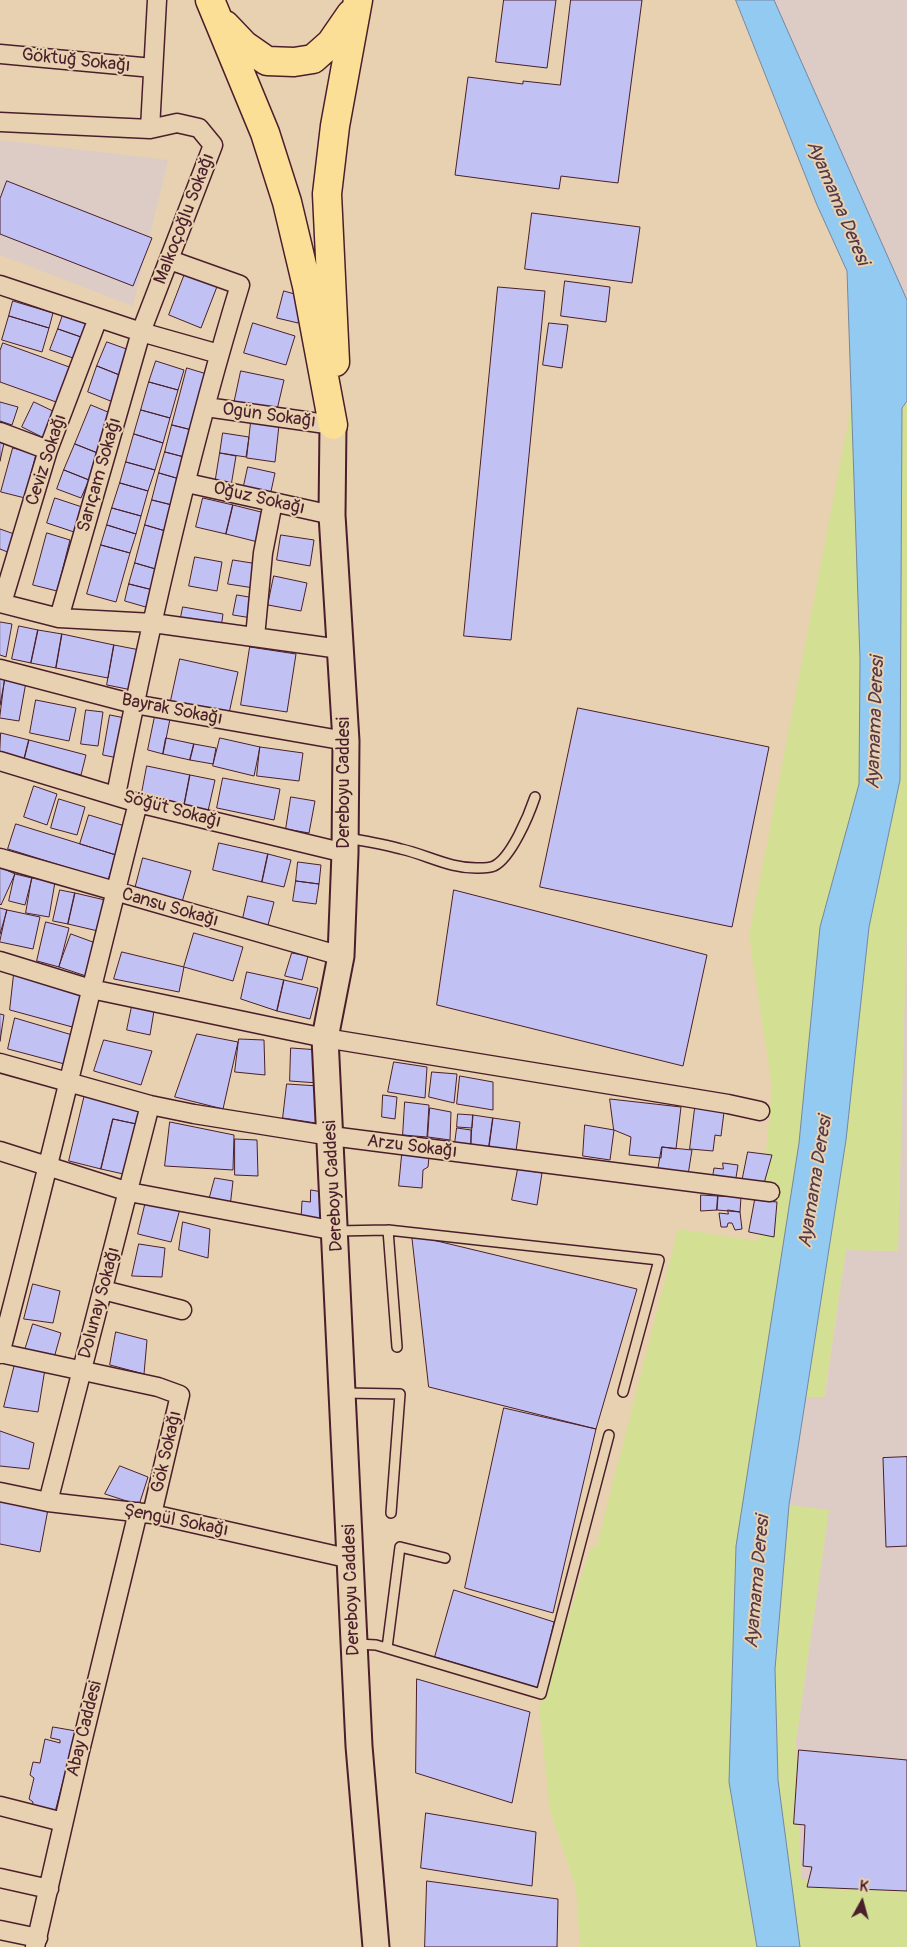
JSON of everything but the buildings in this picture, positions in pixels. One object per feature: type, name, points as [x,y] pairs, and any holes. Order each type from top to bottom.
[{"type":"main road","points":[[215,9],[244,45],[267,62],[294,62],[313,59],[332,43],[357,3]]},
{"type":"main road","points":[[333,426],[335,354],[326,194],[335,126],[357,3]]},
{"type":"main road","points":[[215,9],[265,133],[287,202],[307,286],[333,426]]},
{"type":"main road","name":"Dereboyu Caddesi","points":[[333,426],[332,515],[346,741],[345,845],[341,956],[325,1038],[344,1393],[359,1746],[376,1947]]},
{"type":"street","points":[[150,129],[157,0]]},
{"type":"street","name":"Göktuğ Sokağı","points":[[0,54],[153,68]]},
{"type":"street","name":"Malkoçoğlu Sokağı","points":[[0,122],[150,129],[177,122],[199,128],[213,145],[141,332]]},
{"type":"street","points":[[116,795],[134,704],[187,482],[219,354],[240,285],[170,260]]},
{"type":"street","points":[[1,288],[141,332],[219,354]]},
{"type":"street","name":"Ceviz Sokağı","points":[[1,603],[48,450],[98,318]]},
{"type":"street","name":"Sarıçam Sokağı","points":[[59,618],[141,332]]},
{"type":"street","name":"Ogün Sokağı","points":[[206,407],[333,426]]},
{"type":"street","points":[[0,432],[48,450]]},
{"type":"street","name":"Oğuz Sokağı","points":[[187,482],[332,515]]},
{"type":"street","points":[[255,637],[263,553],[273,502]]},
{"type":"street","points":[[1,603],[59,618],[153,623],[340,649]]},
{"type":"street","name":"Bayrak Sokağı","points":[[0,669],[134,704],[346,741]]},
{"type":"street","name":"Söğüt Sokağı","points":[[0,761],[138,803],[345,845]]},
{"type":"street","points":[[0,1353],[50,1165],[68,1082],[138,803]]},
{"type":"street","name":"Cansu Sokağı","points":[[0,858],[341,956]]},
{"type":"street","points":[[0,960],[91,989],[325,1038],[728,1104],[760,1111]]},
{"type":"street","name":"Arzu Sokağı","points":[[0,1063],[150,1105],[331,1136],[770,1192]]},
{"type":"street","name":"Dolunay Sokağı","points":[[48,1502],[150,1105]]},
{"type":"street","points":[[0,1151],[50,1165],[129,1192],[336,1231]]},
{"type":"street","points":[[103,1290],[182,1310]]},
{"type":"street","name":"Gök Sokağı","points":[[0,1353],[158,1387],[180,1395],[145,1513]]},
{"type":"street","name":"Şengül Sokağı","points":[[0,1492],[48,1502],[145,1513],[351,1559]]},
{"type":"street","name":"Abay Caddesi","points":[[36,1942],[63,1822],[145,1513]]},
{"type":"street","points":[[0,1806],[63,1822]]},
{"type":"street","points":[[0,1878],[49,1889]]},
{"type":"street","points":[[0,1930],[36,1942]]},
{"type":"lane","points":[[345,845],[403,849],[441,863],[466,868],[493,867],[501,860],[514,842],[529,816],[535,797]]},
{"type":"lane","points":[[388,1230],[397,1346]]},
{"type":"lane","points":[[336,1231],[388,1230],[658,1260],[623,1392]]},
{"type":"lane","points":[[344,1393],[400,1394],[391,1513]]},
{"type":"lane","points":[[354,1644],[376,1644],[540,1694],[609,1435]]},
{"type":"lane","points":[[387,1648],[400,1548],[445,1558]]},
{"type":"shaded area","points":[[774,0],[907,0],[907,300],[867,211]]},
{"type":"shaded area","points":[[0,140],[168,160],[133,306],[0,255]]},
{"type":"shaded area","points":[[907,906],[907,1884],[801,1880],[796,1741],[829,1511],[789,1505],[806,1397],[825,1396],[846,1250],[898,1251]]},
{"type":"green space","points":[[907,401],[907,906],[898,1251],[846,1250],[824,1397],[806,1397],[846,1140],[869,927],[900,780],[902,408]]},
{"type":"green space","points":[[852,402],[860,659],[859,784],[820,927],[799,1143],[736,1546],[729,1782],[757,1947],[580,1947],[576,1888],[550,1810],[539,1708],[590,1550],[597,1545],[678,1229],[758,1241],[772,1086],[749,936]]},
{"type":"green space","points":[[789,1505],[829,1510],[796,1741],[801,1880],[907,1884],[907,1947],[800,1947],[778,1780],[775,1669]]},
{"type":"water","name":"Ayamama Deresi","points":[[736,0],[774,0],[907,300],[907,401],[902,408],[900,780],[869,927],[846,1140],[789,1505],[775,1669],[778,1780],[800,1947],[757,1947],[729,1782],[736,1546],[799,1143],[820,927],[859,784],[860,659],[847,271],[817,205]]}]
